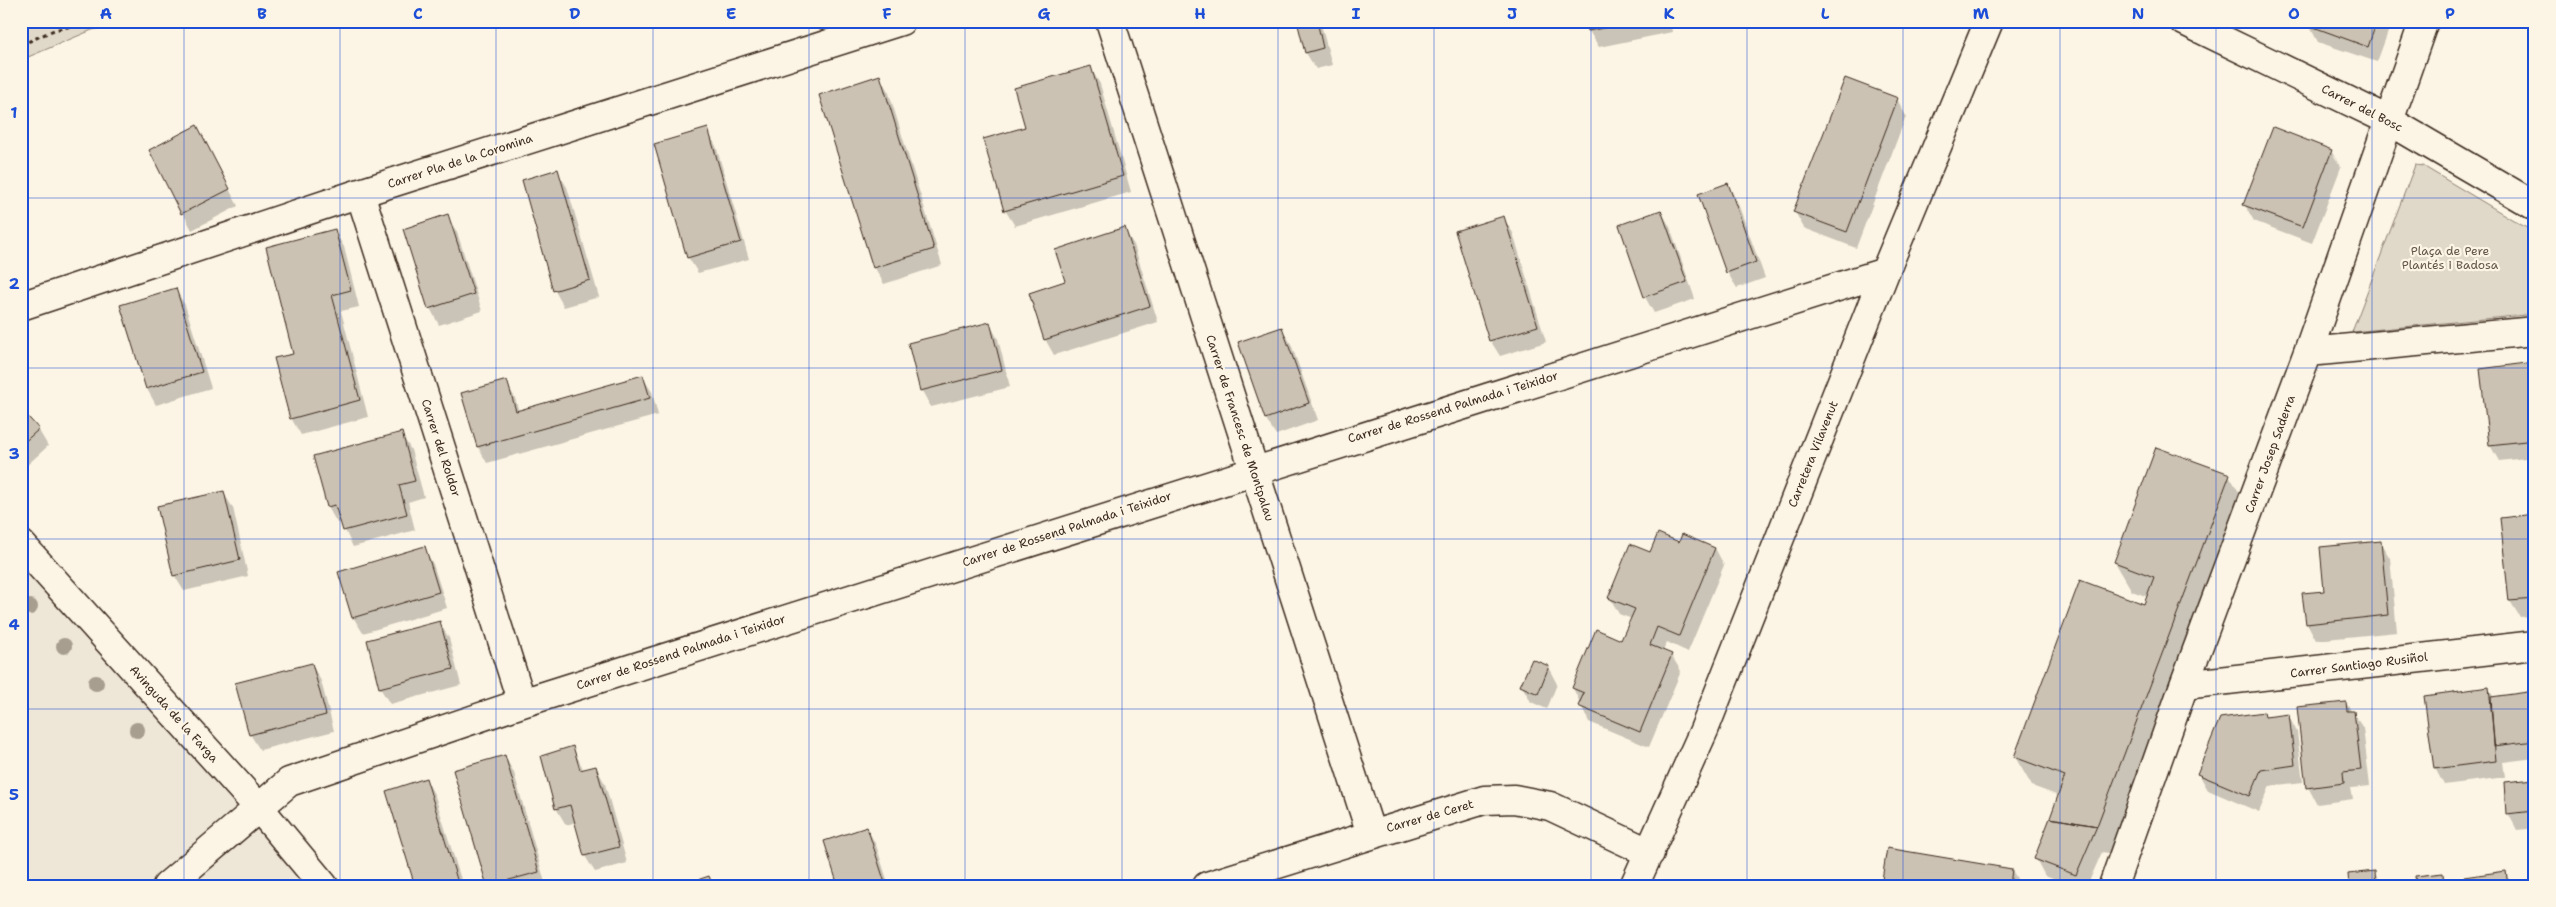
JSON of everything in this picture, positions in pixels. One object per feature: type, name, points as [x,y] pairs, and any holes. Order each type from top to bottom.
[{"type":"street","name":"Carrer Pla de la Coromina","points":[[21,306],[360,193],[901,21]]},
{"type":"street","name":"Carrer de Francesc de Montpalau","points":[[1110,21],[1371,834]]},
{"type":"street","name":"Carretera Vilavenut","points":[[1634,886],[1704,730],[1885,272],[1989,21]]},
{"type":"street","name":"Carrer del Bosc","points":[[2184,21],[2388,120],[2535,206]]},
{"type":"street","name":"Carrer Josep Saderra","points":[[2113,886],[2184,685],[2308,352],[2424,21]]},
{"type":"street","name":"Carrer del Roldor","points":[[360,193],[522,703]]},
{"type":"street","name":"Carrer de Rossend Palmada i Teixidor","points":[[167,886],[260,809],[289,782],[522,703],[1253,470],[1885,272]]},
{"type":"street","points":[[2308,352],[2535,331]]},
{"type":"street","name":"Avinguda de la Farga","points":[[21,544],[260,809],[324,886]]},
{"type":"street","name":"Carrer Santiago Rusiñol","points":[[2184,685],[2535,645]]},
{"type":"street","name":"Carrer de Ceret","points":[[1207,886],[1484,800],[1514,799],[1550,806],[1650,853]]},
{"type":"path","points":[[21,45],[54,30],[95,21]]},
{"type":"shaded area","points":[[21,551],[306,886],[21,886]]},
{"type":"green space","points":[[21,21],[139,21],[92,30],[21,60]]},
{"type":"green space","name":"Plaça de Pere Plantés i Badosa","points":[[2415,165],[2423,166],[2535,233],[2535,314],[2352,332]]},
{"type":"building","points":[[1297,21],[1317,21],[1323,48],[1305,53]]},
{"type":"building","points":[[1586,21],[1639,21],[1588,31]]},
{"type":"building","points":[[2309,21],[2377,21],[2368,47],[2308,25]]},
{"type":"building","points":[[1091,66],[1123,176],[1004,211],[983,139],[1025,127],[1014,88]]},
{"type":"building","points":[[880,75],[934,249],[873,268],[819,95]]},
{"type":"building","points":[[1845,78],[1898,98],[1847,232],[1793,212]]},
{"type":"building","points":[[197,125],[230,189],[181,214],[149,150]]},
{"type":"building","points":[[2273,127],[2332,150],[2303,227],[2243,205]]},
{"type":"building","points":[[708,128],[741,242],[687,258],[654,144]]},
{"type":"building","points":[[558,169],[590,280],[553,291],[522,180]]},
{"type":"building","points":[[1728,183],[1756,262],[1726,273],[1698,194]]},
{"type":"building","points":[[1661,210],[1687,282],[1644,297],[1619,225]]},
{"type":"building","points":[[448,214],[474,294],[428,309],[403,229]]},
{"type":"building","points":[[1504,216],[1538,326],[1489,341],[1455,231]]},
{"type":"building","points":[[1125,227],[1150,306],[1044,340],[1029,293],[1065,281],[1055,250]]},
{"type":"building","points":[[335,229],[351,290],[332,295],[360,400],[290,419],[274,358],[293,354],[266,247]]},
{"type":"building","points":[[176,288],[202,372],[146,389],[120,305]]},
{"type":"building","points":[[990,322],[1002,370],[920,391],[908,343]]},
{"type":"building","points":[[1282,327],[1309,403],[1265,419],[1238,342]]},
{"type":"building","points":[[2534,362],[2535,440],[2489,445],[2480,369]]},
{"type":"building","points":[[643,375],[650,398],[477,447],[461,393],[507,380],[516,411]]},
{"type":"building","points":[[21,409],[39,429],[21,445]]},
{"type":"building","points":[[402,432],[415,481],[399,485],[407,514],[343,531],[335,505],[327,507],[313,456]]},
{"type":"building","points":[[2156,447],[2230,474],[2097,826],[2050,818],[2065,776],[2014,757],[2080,580],[2144,604],[2154,577],[2114,562]]},
{"type":"building","points":[[224,491],[240,560],[173,576],[157,506]]},
{"type":"building","points":[[2535,514],[2535,599],[2509,601],[2500,518]]},
{"type":"building","points":[[1658,533],[1679,542],[1682,534],[1715,548],[1679,636],[1657,627],[1650,645],[1672,654],[1640,732],[1578,706],[1584,693],[1572,688],[1596,629],[1621,640],[1635,609],[1608,598],[1630,544],[1650,552]]},
{"type":"building","points":[[2381,541],[2388,615],[2306,624],[2302,593],[2324,591],[2320,547]]},
{"type":"building","points":[[425,546],[439,592],[352,618],[338,572]]},
{"type":"building","points":[[440,621],[453,669],[379,688],[367,640]]},
{"type":"building","points":[[1532,659],[1549,666],[1538,694],[1520,686]]},
{"type":"building","points":[[312,663],[326,715],[249,735],[235,683]]},
{"type":"building","points":[[2489,687],[2496,761],[2434,769],[2424,696]]},
{"type":"building","points":[[2535,691],[2535,741],[2494,746],[2491,697]]},
{"type":"building","points":[[2346,702],[2347,711],[2354,711],[2361,770],[2343,772],[2344,783],[2306,788],[2297,707]]},
{"type":"building","points":[[2264,712],[2265,717],[2289,714],[2295,765],[2261,770],[2250,796],[2197,774],[2220,718]]},
{"type":"building","points":[[573,746],[580,770],[596,766],[619,847],[584,856],[570,805],[555,809],[541,756]]},
{"type":"building","points":[[505,755],[539,872],[487,886],[453,770]]},
{"type":"building","points":[[426,778],[459,886],[415,886],[386,791]]},
{"type":"building","points":[[2535,779],[2535,811],[2506,814],[2504,782]]},
{"type":"building","points":[[2050,818],[2097,826],[2076,875],[2034,859]]},
{"type":"building","points":[[867,827],[886,886],[838,886],[824,841]]},
{"type":"building","points":[[1887,848],[2012,869],[2010,886],[1881,886]]},
{"type":"building","points":[[2375,871],[2376,886],[2349,886],[2348,874]]},
{"type":"building","points":[[2506,871],[2508,886],[2466,886],[2464,877]]},
{"type":"building","points":[[2443,873],[2444,886],[2410,886],[2416,885],[2415,876]]},
{"type":"building","points":[[709,876],[713,886],[680,886]]}]
